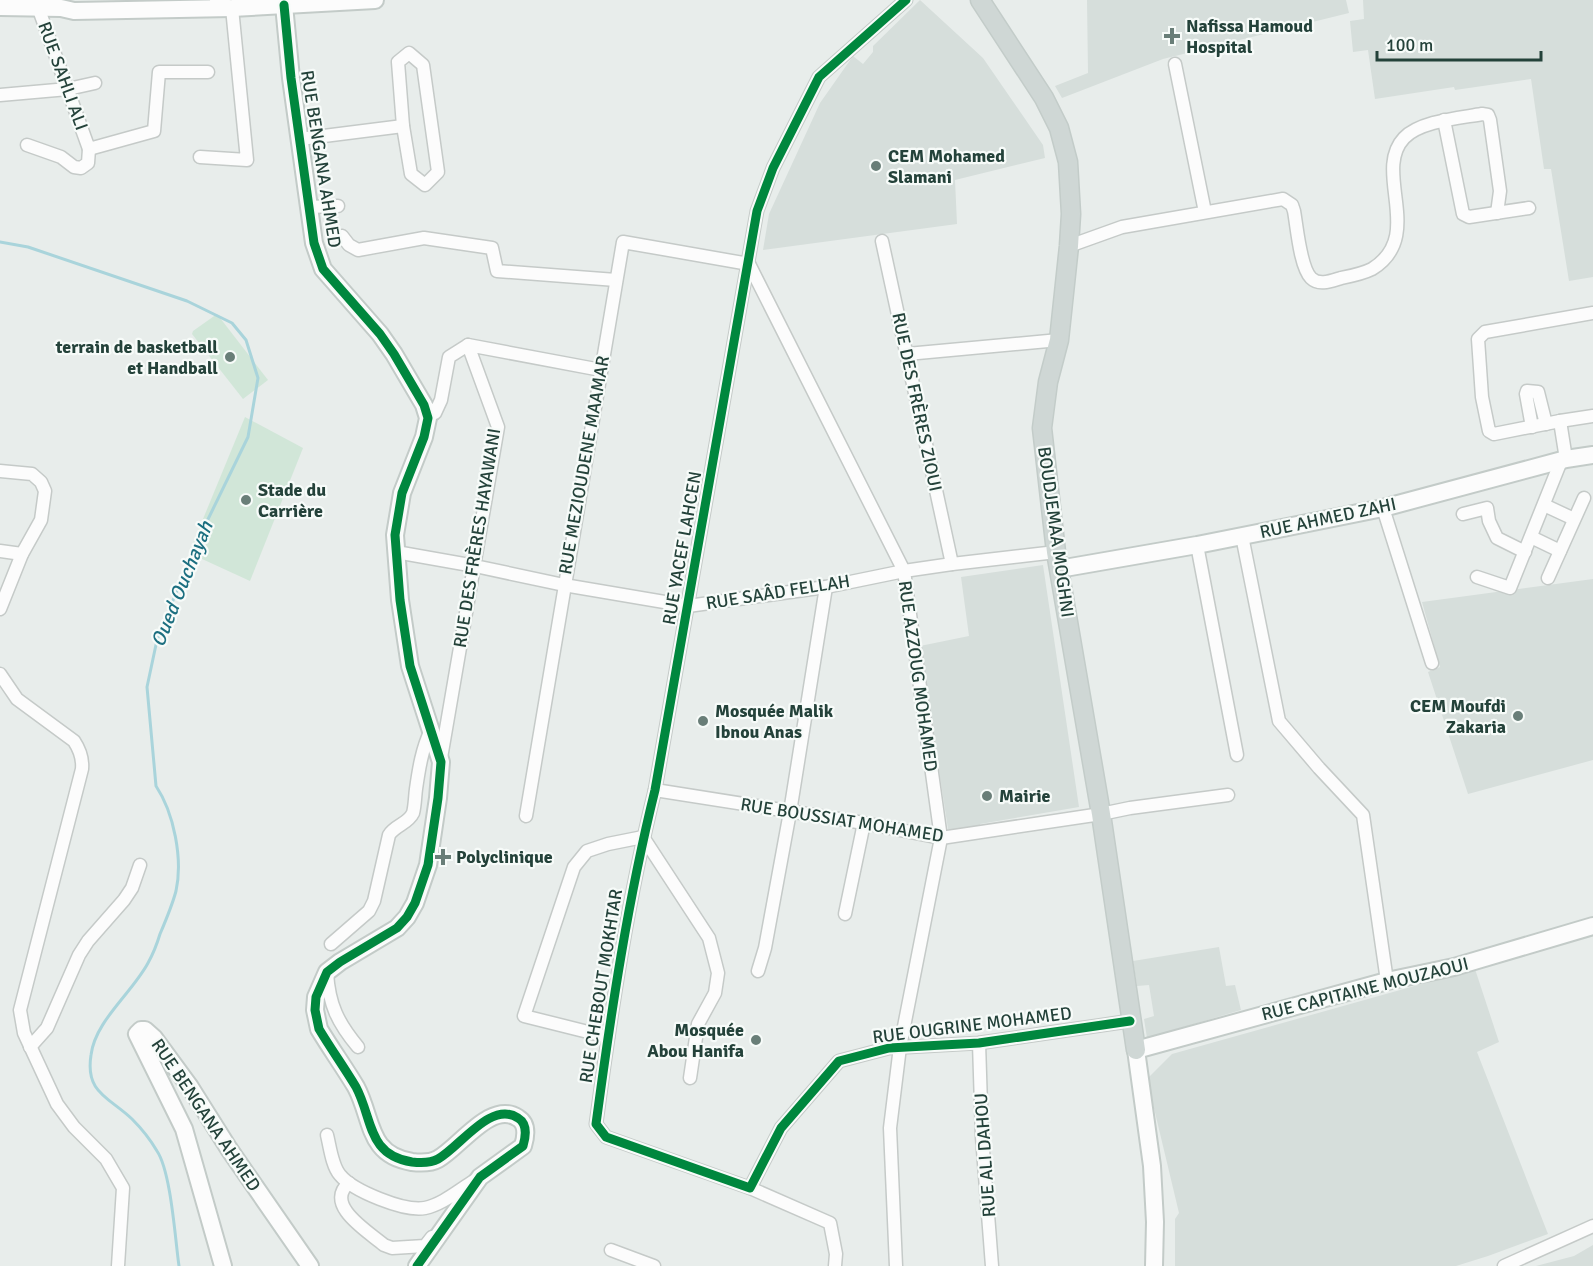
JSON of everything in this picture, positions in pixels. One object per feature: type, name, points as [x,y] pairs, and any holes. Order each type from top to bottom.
[{"type":"main road","name":"BOUDJEMAA MOGHNI","points":[[980,0],[1044,98],[1059,128],[1068,162],[1070,246],[1059,340],[1048,382],[1042,428],[1057,561],[1101,814],[1136,1050]]},
{"type":"street","points":[[216,0],[232,8]]},
{"type":"street","points":[[0,7],[38,7],[61,4],[74,11],[180,4],[232,8],[375,0]]},
{"type":"street","name":"RUE YACEF LAHCEN","points":[[643,837],[655,790],[757,211],[773,168],[819,76],[906,0]]},
{"type":"street","name":"RUE BENGANA AHMED","points":[[284,5],[308,207],[314,243],[323,269],[385,340],[424,405]]},
{"type":"street","name":"RUE SAHLI ALI","points":[[38,7],[89,150],[154,131],[159,72],[208,72]]},
{"type":"street","points":[[200,157],[247,160],[232,8]]},
{"type":"street","points":[[409,52],[423,65],[438,172],[425,185],[411,174],[403,126],[398,62],[409,52]]},
{"type":"street","points":[[1175,64],[1205,212]]},
{"type":"street","points":[[0,95],[68,89],[95,83]]},
{"type":"street","points":[[1070,246],[1122,227],[1283,199],[1292,205],[1305,268],[1310,277],[1315,281],[1325,283],[1363,273],[1383,259],[1397,233],[1399,217],[1393,170],[1395,154],[1403,138],[1415,130],[1444,120],[1482,114],[1488,115],[1490,120],[1500,191],[1497,213]]},
{"type":"street","points":[[1444,120],[1463,214],[1469,217],[1529,208]]},
{"type":"street","points":[[300,139],[403,126]]},
{"type":"street","points":[[27,145],[61,157],[74,167],[81,168],[88,163],[89,150]]},
{"type":"street","points":[[308,207],[338,206]]},
{"type":"street","points":[[342,236],[349,245],[358,250],[424,238],[492,248],[497,271],[616,280]]},
{"type":"street","name":"RUE DES FRÈRES ZIOUI","points":[[882,241],[952,564]]},
{"type":"street","name":"RUE MEZIOUDENE MAAMAR","points":[[526,816],[623,242],[749,264]]},
{"type":"street","name":"RUE AZZOUG MOHAMED","points":[[749,264],[904,571],[941,838],[900,1047],[890,1128],[896,1266]]},
{"type":"street","points":[[1593,313],[1485,332],[1478,339],[1482,397],[1489,431],[1494,434],[1593,416]]},
{"type":"street","points":[[907,354],[1059,340]]},
{"type":"street","points":[[424,405],[435,413],[441,400],[449,357],[468,345],[601,370]]},
{"type":"street","name":"RUE DES FRÈRES HAYAWANI","points":[[441,762],[498,427],[468,345]]},
{"type":"street","points":[[1532,427],[1527,391],[1538,392],[1546,424]]},
{"type":"street","points":[[327,1135],[337,1169],[349,1184],[371,1195],[414,1209],[436,1204],[480,1177],[523,1146],[526,1133],[522,1120],[513,1114],[498,1113],[484,1121],[436,1160],[423,1163],[393,1158],[378,1144],[357,1090],[319,1029],[315,1010],[316,997],[327,972],[397,928],[407,917],[415,903],[428,865],[441,762],[410,666],[400,600],[395,535],[402,493],[426,428],[428,418],[424,405]]},
{"type":"street","points":[[1477,577],[1510,588],[1563,460],[1560,421]]},
{"type":"street","name":"RUE AHMED ZAHI","points":[[1057,561],[1197,545],[1383,508],[1563,460],[1593,455]]},
{"type":"street","points":[[0,471],[32,474],[41,482],[45,491],[41,520],[22,554],[0,609]]},
{"type":"street","points":[[1548,578],[1584,498]]},
{"type":"street","points":[[1544,505],[1574,519]]},
{"type":"street","points":[[1383,508],[1432,663]]},
{"type":"street","points":[[1463,514],[1487,508],[1489,520],[1497,538],[1525,552]]},
{"type":"street","points":[[1242,536],[1279,721],[1363,815],[1387,981]]},
{"type":"street","points":[[1531,537],[1560,551]]},
{"type":"street","points":[[1197,545],[1237,755]]},
{"type":"street","points":[[0,551],[22,554]]},
{"type":"street","name":"RUE SAÂD FELLAH","points":[[396,552],[564,585],[688,606],[826,587],[952,564],[1057,561]]},
{"type":"street","points":[[758,971],[765,948],[790,812],[826,587]]},
{"type":"street","points":[[0,674],[17,699],[74,741],[80,749],[83,761],[20,1010],[24,1033],[57,1104],[74,1127],[106,1159],[123,1188],[118,1266]]},
{"type":"street","points":[[331,944],[369,911],[374,901],[389,835],[392,829],[406,821],[413,812],[419,761],[432,730]]},
{"type":"street","name":"RUE BOUSSIAT MOHAMED","points":[[655,790],[864,823],[941,838],[1228,795]]},
{"type":"street","points":[[845,914],[864,823]]},
{"type":"street","points":[[608,1037],[525,1016],[574,867],[587,851],[643,837],[709,938],[718,973],[715,993],[698,1024],[690,1078]]},
{"type":"street","name":"RUE CHEBOUT MOKHTAR","points":[[643,837],[608,1037],[596,1124],[606,1137],[750,1188]]},
{"type":"street","points":[[30,1047],[47,1028],[79,955],[88,940],[124,900],[132,888],[140,865]]},
{"type":"street","name":"RUE CAPITAINE MOUZAOUI","points":[[1136,1050],[1387,981],[1454,967],[1593,926]]},
{"type":"street","points":[[327,972],[328,990],[337,1018],[358,1047]]},
{"type":"street","name":"RUE OUGRINE MOHAMED","points":[[750,1188],[781,1128],[839,1061],[900,1047],[979,1043],[1131,1021]]},
{"type":"street","name":"RUE BENGANA AHMED","points":[[223,1266],[184,1129],[137,1034],[141,1030],[146,1030],[154,1038],[190,1087],[229,1149],[310,1266]]},
{"type":"street","name":"RUE ALI DAHOU","points":[[979,1043],[982,1137],[992,1266]]},
{"type":"street","points":[[1136,1050],[1152,1166],[1155,1222],[1154,1266]]},
{"type":"street","points":[[417,1266],[480,1177]]},
{"type":"street","points":[[349,1184],[342,1191],[344,1210],[384,1245],[392,1248],[425,1246],[451,1211]]},
{"type":"street","points":[[750,1188],[830,1223],[836,1254],[835,1266]]},
{"type":"street","points":[[1504,1266],[1593,1226]]},
{"type":"street","points":[[611,1250],[654,1266]]},
{"type":"shaded area","name":"CEM Mohamed Slamani","points":[[920,0],[983,58],[1043,145],[1045,158],[955,180],[957,224],[763,250],[769,214],[820,103],[853,56],[863,64],[873,52],[873,46]]},
{"type":"shaded area","name":"Nafissa Hamoud Hospital","points":[[1087,0],[1346,0],[1349,13],[1163,59],[1062,98],[1055,86],[1088,73]]},
{"type":"shaded area","points":[[1363,0],[1593,0],[1593,277],[1569,281],[1551,169],[1544,169],[1531,79],[1455,90],[1454,87],[1375,99],[1368,50],[1353,52],[1350,21],[1364,19]]},
{"type":"shaded area","points":[[1043,565],[1079,807],[980,824],[980,828],[960,831],[948,829],[920,646],[969,636],[961,577]]},
{"type":"shaded area","name":"CEM Moufdi Zakaria","points":[[1593,579],[1593,760],[1468,794],[1428,672],[1440,667],[1422,602]]},
{"type":"shaded area","points":[[1219,947],[1226,986],[1235,985],[1241,1010],[1147,1038],[1144,1019],[1154,1016],[1149,985],[1137,986],[1133,961]]},
{"type":"shaded area","points":[[1475,969],[1499,1042],[1477,1052],[1548,1234],[1456,1266],[1175,1266],[1175,1219],[1179,1213],[1147,1079],[1172,1054]]},
{"type":"shaded area","points":[[1593,1245],[1593,1266],[1536,1266],[1574,1256]]},
{"type":"green space","name":"terrain de basketball et Handball","points":[[217,314],[268,380],[243,399],[192,334]]},
{"type":"green space","name":"Stade du Carrière","points":[[245,417],[303,448],[250,581],[189,553]]},
{"type":"waterway","name":"Oued Ouchayah","points":[[0,242],[28,247],[187,301],[232,323],[246,340],[258,378],[248,437],[195,546],[157,640],[147,687],[156,786],[168,809],[177,851],[176,891],[150,960],[99,1030],[91,1055],[90,1068],[95,1086],[139,1126],[162,1161],[169,1189],[179,1266]]},
{"type":"cycle path","points":[[906,0],[819,77],[773,168],[757,211],[655,790],[636,872],[621,956],[596,1124],[606,1137],[750,1188],[781,1128],[839,1061],[889,1048],[979,1043],[1130,1021]]},
{"type":"cycle path","points":[[284,5],[291,78],[314,243],[323,269],[380,334],[424,405],[428,418],[424,437],[402,493],[395,535],[400,600],[410,666],[441,762],[428,865],[415,903],[397,928],[327,972],[316,997],[315,1010],[319,1029],[356,1087],[379,1144],[397,1158],[412,1162],[435,1160],[447,1153],[476,1127],[497,1115],[508,1114],[518,1118],[525,1130],[523,1146],[480,1177],[417,1266]]},
{"type":"place","name":"Nafissa Hamoud Hospital","points":[[1172,36]]},
{"type":"place","name":"CEM Mohamed Slamani","points":[[876,166]]},
{"type":"place","name":"terrain de basketball et Handball","points":[[230,357]]},
{"type":"place","name":"Stade du Carrière","points":[[246,500]]},
{"type":"place","name":"CEM Moufdi Zakaria","points":[[1518,716]]},
{"type":"place","name":"Mosquée Malik Ibnou Anas","points":[[703,721]]},
{"type":"place","name":"Mairie","points":[[987,796]]},
{"type":"place","name":"Polyclinique","points":[[443,857]]},
{"type":"place","name":"Mosquée Abou Hanifa","points":[[756,1040]]}]
